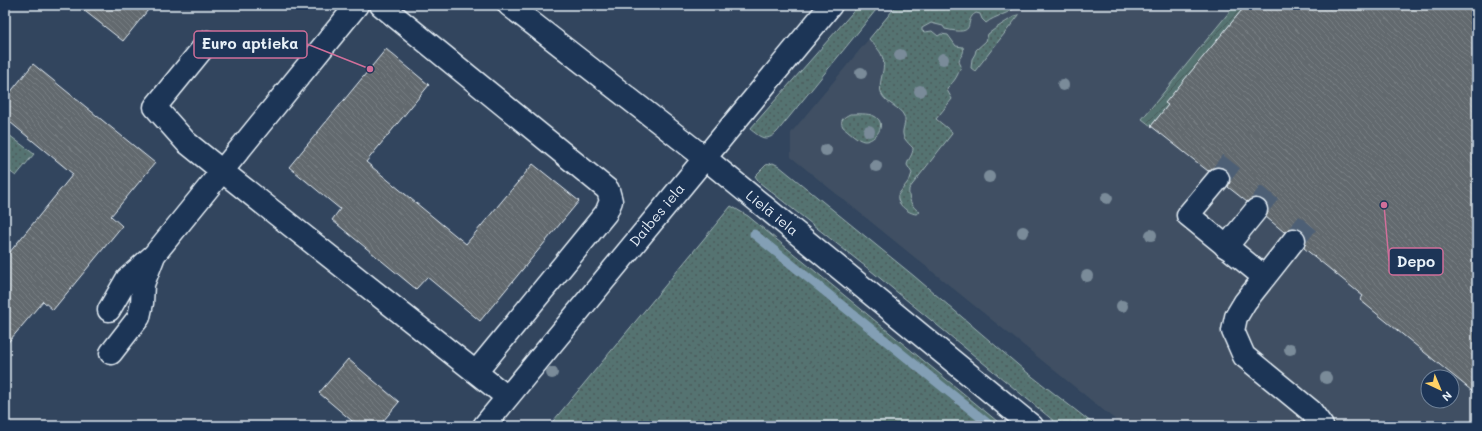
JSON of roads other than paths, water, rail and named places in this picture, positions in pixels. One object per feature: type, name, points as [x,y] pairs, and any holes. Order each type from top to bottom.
[{"type":"street","points":[[110,310],[127,279],[154,255],[357,5]]},
{"type":"street","points":[[380,5],[608,190],[611,201],[606,213],[476,372]]},
{"type":"street","name":"Lielā iela","points":[[509,5],[705,158],[1032,426]]},
{"type":"street","name":"Daibes iela","points":[[484,426],[831,5]]},
{"type":"street","points":[[208,42],[155,107],[186,142],[507,397]]},
{"type":"street","points":[[1218,179],[1188,215],[1264,278]]},
{"type":"street","points":[[1226,247],[1256,210]]},
{"type":"street","points":[[1294,240],[1245,302],[1236,317],[1233,331],[1244,356],[1311,411],[1322,426]]},
{"type":"street","points":[[111,353],[139,317],[142,303],[143,284],[154,255]]},
{"type":"waterway","points":[[754,234],[991,426]]},
{"type":"tunnel","points":[[1218,179],[1234,158]]},
{"type":"tunnel","points":[[1256,210],[1272,189]]},
{"type":"tunnel","points":[[1294,240],[1310,220]]},
{"type":"place","name":"Euro aptieka","points":[[370,69]]},
{"type":"place","name":"Depo","points":[[1384,205]]}]
